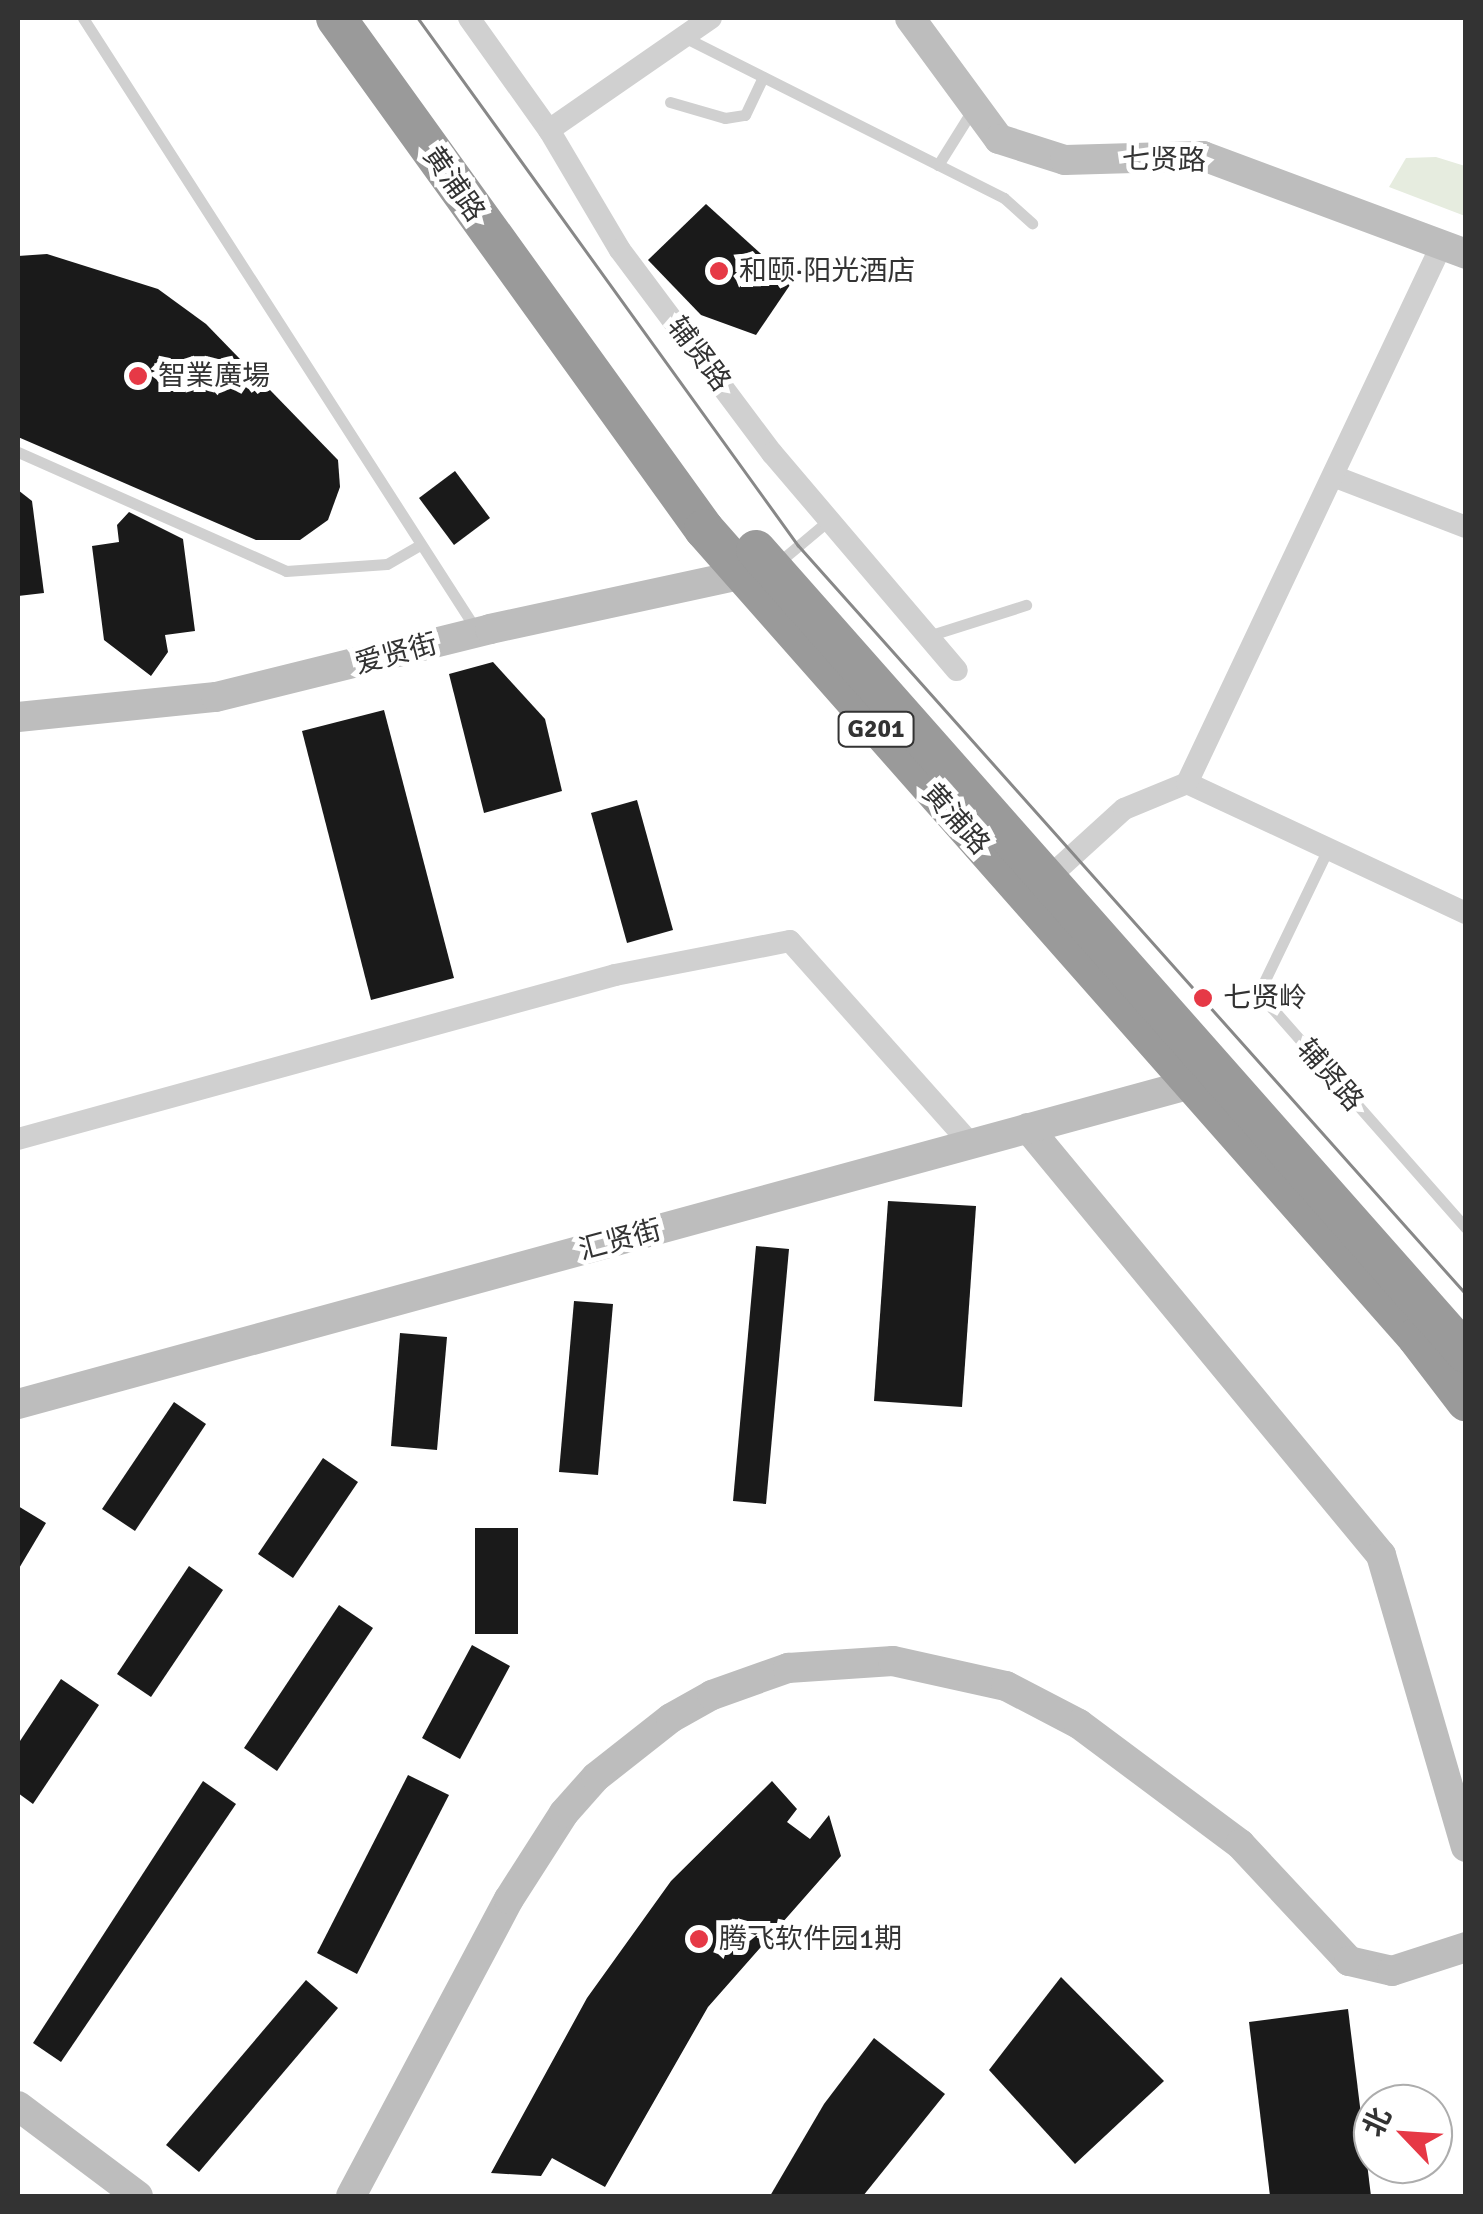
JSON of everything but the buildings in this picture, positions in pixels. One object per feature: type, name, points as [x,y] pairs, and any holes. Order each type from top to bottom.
[{"type":"highway","name":"黄浦路","points":[[336,18],[757,572],[1207,1080],[1466,1352]]},
{"type":"highway","name":"黄浦路","points":[[370,18],[713,498],[757,572],[1048,879],[1466,1401]]},
{"type":"street","name":"辅贤路","points":[[469,18],[549,130],[620,250],[829,520],[957,670]]},
{"type":"street","points":[[549,130],[712,18]]},
{"type":"street","name":"七贤路","points":[[910,18],[999,138],[1065,160],[1203,156],[1454,249]]},
{"type":"street","points":[[1048,879],[1124,809],[1187,784],[1333,476],[1454,249]]},
{"type":"street","points":[[1333,476],[1466,527]]},
{"type":"street","name":"爱贤街","points":[[18,717],[216,698],[477,632],[757,572]]},
{"type":"street","points":[[1187,784],[1466,913]]},
{"type":"street","points":[[18,1139],[615,975],[790,941],[971,1144]]},
{"type":"street","name":"汇贤街","points":[[18,1404],[1207,1080]]},
{"type":"street","points":[[1028,1128],[1381,1555],[1466,1847]]},
{"type":"street","points":[[351,2196],[510,1899],[564,1813],[596,1777],[672,1718],[724,1689],[788,1668],[893,1661],[1006,1686],[1079,1724],[1240,1844],[1348,1961],[1403,1970],[1466,1947]]},
{"type":"street","points":[[18,2106],[138,2196]]},
{"type":"lane","points":[[83,18],[477,632]]},
{"type":"lane","points":[[684,37],[1004,198],[1032,223]]},
{"type":"lane","points":[[670,102],[725,118],[745,115],[764,77]]},
{"type":"lane","points":[[938,165],[975,106]]},
{"type":"lane","points":[[18,452],[286,571],[387,564],[420,544]]},
{"type":"lane","points":[[757,572],[829,520]]},
{"type":"lane","points":[[928,636],[1026,604]]},
{"type":"lane","name":"辅贤路","points":[[1328,849],[1262,986],[1272,1008],[1466,1228]]},
{"type":"shaded area","points":[[1436,157],[1465,166],[1465,216],[1389,187],[1406,158]]},
{"type":"tram line","points":[[418,18],[798,545],[1466,1294]]},
{"type":"place","name":"和颐·阳光酒店","points":[[719,271]]},
{"type":"place","name":"智業廣場","points":[[138,376]]},
{"type":"place","name":"七贤岭","points":[[1203,998]]},
{"type":"place","name":"腾飞软件园1期","points":[[699,1939]]}]
